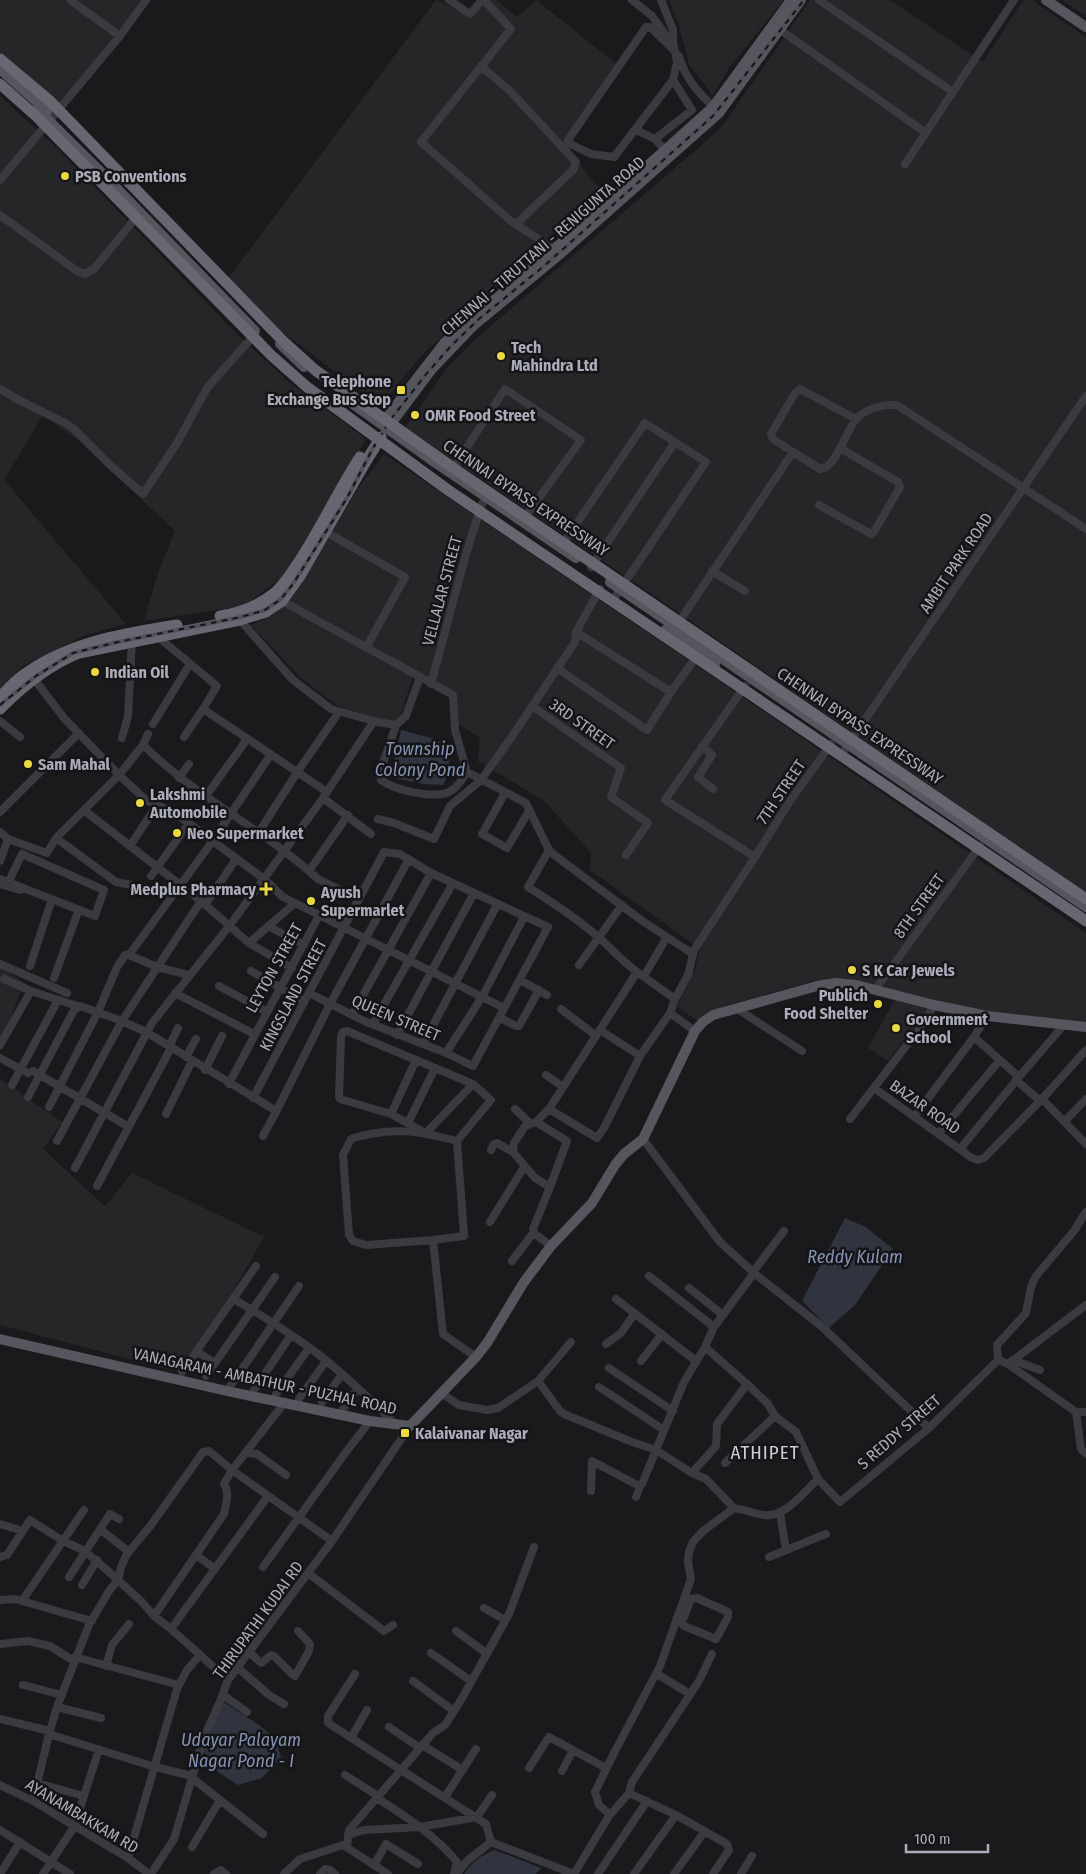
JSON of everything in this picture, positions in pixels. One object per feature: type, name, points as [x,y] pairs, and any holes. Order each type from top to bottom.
[{"type":"highway","name":"CHENNAI BYPASS EXPRESSWAY","points":[[0,58],[50,101],[284,341],[315,370],[467,478],[1086,899]]},
{"type":"highway","points":[[0,84],[36,116],[272,356],[306,387],[448,490],[1086,921]]},
{"type":"highway","name":"CHENNAI - TIRUTTANI - RENIGUNTA ROAD","points":[[0,709],[34,679],[62,660],[79,653],[240,620],[266,612],[282,601],[291,591],[326,532],[381,431]]},
{"type":"highway","name":"CHENNAI - TIRUTTANI - RENIGUNTA ROAD","points":[[0,697],[20,677],[67,650],[100,639],[246,610],[274,594],[285,582],[306,551],[349,474],[381,431]]},
{"type":"main road","name":"CHENNAI - TIRUTTANI - RENIGUNTA ROAD","points":[[381,431],[445,342],[519,284],[560,255],[716,110],[753,59],[791,0]]},
{"type":"main road","name":"CHENNAI - TIRUTTANI - RENIGUNTA ROAD","points":[[753,59],[801,0]]},
{"type":"main road","points":[[1046,0],[1086,27]]},
{"type":"main road","points":[[1058,0],[1086,18]]},
{"type":"main road","points":[[0,69],[290,355],[381,431],[450,473],[483,502],[522,522],[591,568],[618,593],[745,686],[831,744],[846,748]]},
{"type":"main road","points":[[0,78],[52,119],[256,332],[313,386],[483,502],[584,578],[602,588],[618,593],[676,627],[846,748],[983,841],[1086,907]]},
{"type":"main road","name":"CHENNAI - TIRUTTANI - RENIGUNTA ROAD","points":[[519,284],[554,249],[666,150],[716,110]]},
{"type":"main road","points":[[983,841],[1086,916]]},
{"type":"main road","name":"VANAGARAM - AMBATHUR - PUZHAL ROAD","points":[[0,1339],[227,1391],[370,1421],[410,1426],[476,1357],[487,1343],[524,1282],[551,1246],[592,1204],[608,1180],[615,1165],[624,1154],[643,1139],[695,1031],[713,1015],[836,983],[856,984],[934,1005],[988,1016],[1063,1026],[1086,1027]]},
{"type":"street","points":[[70,0],[120,36]]},
{"type":"street","points":[[0,180],[120,36],[146,0]]},
{"type":"street","points":[[449,0],[470,14],[483,0],[510,30],[421,142],[516,224],[554,249]]},
{"type":"street","points":[[632,0],[652,16],[673,43],[678,51],[682,69],[690,81],[716,110]]},
{"type":"street","points":[[661,0],[673,30],[673,43]]},
{"type":"street","points":[[819,0],[953,92]]},
{"type":"street","points":[[905,164],[1014,0]]},
{"type":"street","points":[[646,27],[650,27],[675,51],[677,62],[673,80],[636,130],[614,157],[591,154],[568,142],[646,27]]},
{"type":"street","points":[[779,29],[926,134]]},
{"type":"street","points":[[481,66],[510,90],[576,162],[572,170],[516,224]]},
{"type":"street","points":[[655,139],[692,110],[673,80]]},
{"type":"street","points":[[636,130],[655,139],[666,150]]},
{"type":"street","points":[[0,215],[77,271],[85,274],[94,269],[140,212]]},
{"type":"street","points":[[0,389],[54,416],[69,426],[143,494],[177,443],[207,388],[256,332]]},
{"type":"street","points":[[450,473],[505,389],[581,440],[522,522]]},
{"type":"street","points":[[856,419],[800,389],[795,393],[771,434],[773,438],[793,452],[824,470],[840,448],[856,419],[869,410],[885,404],[897,405],[1086,529]]},
{"type":"street","name":"AMBIT PARK ROAD","points":[[846,748],[1086,396]]},
{"type":"street","points":[[560,548],[645,423],[706,462],[618,593]]},
{"type":"street","points":[[591,568],[675,442]]},
{"type":"street","points":[[819,505],[871,534],[874,532],[900,487],[898,482],[840,448]]},
{"type":"street","points":[[676,627],[793,452]]},
{"type":"street","name":"VELLALAR STREET","points":[[431,684],[483,502]]},
{"type":"street","points":[[326,532],[405,577],[366,648]]},
{"type":"street","points":[[712,571],[745,591]]},
{"type":"street","points":[[378,819],[394,823],[434,839],[450,806],[481,780],[532,706],[574,642],[576,632],[602,588]]},
{"type":"street","points":[[282,601],[454,695],[455,730],[467,772],[526,803],[549,850],[622,905],[693,954]]},
{"type":"street","points":[[240,620],[293,680],[331,709],[374,721],[396,724]]},
{"type":"street","points":[[576,632],[671,692]]},
{"type":"street","points":[[157,636],[217,686],[184,737]]},
{"type":"street","points":[[122,738],[128,716],[132,641]]},
{"type":"street","points":[[557,668],[646,730],[700,653]]},
{"type":"street","points":[[153,724],[190,664]]},
{"type":"street","points":[[420,677],[406,716],[396,724],[383,763],[381,780],[386,784],[433,795],[448,793],[456,788],[467,772]]},
{"type":"street","points":[[34,679],[64,718],[146,800],[175,813],[264,879],[283,897],[504,1008]]},
{"type":"street","points":[[745,686],[665,800],[756,856]]},
{"type":"street","name":"3RD STREET","points":[[532,706],[621,768],[611,797],[648,823],[626,855]]},
{"type":"street","points":[[203,708],[298,771],[371,834]]},
{"type":"street","points":[[259,832],[339,712]]},
{"type":"street","points":[[0,721],[20,737]]},
{"type":"street","points":[[75,1168],[156,1016],[230,925],[285,851],[374,721]]},
{"type":"street","points":[[0,812],[79,733]]},
{"type":"street","points":[[0,832],[8,839],[46,853],[56,838],[119,775],[143,745],[148,734]]},
{"type":"street","points":[[206,796],[245,742],[245,737]]},
{"type":"street","name":"7TH STREET","points":[[549,1109],[597,1138],[604,1128],[640,1056],[670,1013],[688,975],[693,954],[790,801],[831,744]]},
{"type":"street","points":[[143,745],[180,778],[259,832],[319,879],[359,899]]},
{"type":"street","points":[[702,746],[712,756],[698,777],[713,789]]},
{"type":"street","points":[[48,1107],[98,1012],[117,967],[125,955],[129,955],[144,932],[212,842],[271,754]]},
{"type":"street","points":[[180,778],[189,764]]},
{"type":"street","points":[[505,792],[482,834],[507,848],[529,811]]},
{"type":"street","points":[[130,846],[157,805]]},
{"type":"street","points":[[85,811],[203,903],[249,943],[292,968]]},
{"type":"street","points":[[309,871],[348,814]]},
{"type":"street","points":[[151,876],[189,824]]},
{"type":"street","points":[[56,838],[116,882],[131,884]]},
{"type":"street","points":[[0,861],[8,839]]},
{"type":"street","name":"8TH STREET","points":[[875,990],[983,841]]},
{"type":"street","points":[[549,850],[528,887],[566,911],[599,938],[622,961],[675,999]]},
{"type":"street","name":"KINGSLAND STREET","points":[[253,1098],[384,852],[400,854],[409,858]]},
{"type":"street","points":[[0,879],[96,916],[104,890],[22,854],[9,881]]},
{"type":"street","points":[[262,1136],[330,1004],[409,858],[431,873],[548,927],[500,1018],[519,1026],[538,990]]},
{"type":"street","points":[[57,1141],[122,1020],[156,967],[236,859]]},
{"type":"street","points":[[352,1015],[431,873]]},
{"type":"street","points":[[373,1024],[453,883]]},
{"type":"street","points":[[0,884],[100,921]]},
{"type":"street","points":[[397,1035],[474,893]]},
{"type":"street","points":[[30,966],[51,902]]},
{"type":"street","points":[[249,943],[295,903]]},
{"type":"street","points":[[423,1044],[497,905]]},
{"type":"street","points":[[579,965],[622,905]]},
{"type":"street","points":[[54,978],[78,912]]},
{"type":"street","name":"LEYTON STREET","points":[[229,1084],[319,915]]},
{"type":"street","points":[[446,1053],[482,997],[524,917]]},
{"type":"street","points":[[268,926],[304,945]]},
{"type":"street","points":[[644,976],[668,937]]},
{"type":"street","points":[[129,955],[156,967],[190,975]]},
{"type":"street","points":[[0,964],[67,993]]},
{"type":"street","name":"QUEEN STREET","points":[[251,971],[281,988],[330,1004],[397,1035],[446,1053],[473,1066],[500,1018]]},
{"type":"street","points":[[513,1152],[514,1143],[525,1126],[534,1123],[549,1109],[637,972]]},
{"type":"street","points":[[520,980],[547,996]]},
{"type":"street","points":[[1,981],[122,1020],[146,1032],[253,1098],[277,1110]]},
{"type":"street","points":[[219,986],[267,1012]]},
{"type":"street","points":[[0,1044],[31,991]]},
{"type":"street","points":[[175,993],[254,1034]]},
{"type":"street","points":[[28,1097],[30,1072],[58,1000]]},
{"type":"street","points":[[850,1119],[923,1024],[934,1005]]},
{"type":"street","points":[[12,1085],[30,1072],[78,1006]]},
{"type":"street","points":[[736,1008],[802,1051]]},
{"type":"street","points":[[561,1009],[597,1033],[640,1056]]},
{"type":"street","points":[[670,1013],[695,1031]]},
{"type":"street","points":[[914,1117],[988,1016]]},
{"type":"street","points":[[961,1148],[1063,1026]]},
{"type":"street","points":[[97,1186],[170,1047],[178,1028]]},
{"type":"street","points":[[426,1133],[391,1114],[340,1099],[341,1036],[343,1032],[347,1031],[473,1084],[491,1100],[458,1141],[464,1236],[366,1245],[353,1241],[349,1235],[343,1155],[351,1139],[370,1133],[400,1130],[426,1133],[458,1141]]},
{"type":"street","points":[[206,1070],[222,1036]]},
{"type":"street","points":[[974,1037],[1065,1121],[1086,1144]]},
{"type":"street","points":[[166,1114],[196,1039]]},
{"type":"street","name":"BAZAR ROAD","points":[[874,1088],[961,1148],[972,1158],[978,1160],[984,1158],[1041,1100],[1086,1050]]},
{"type":"street","points":[[0,1058],[60,1086],[128,1127]]},
{"type":"street","points":[[391,1114],[416,1060]]},
{"type":"street","points":[[939,1133],[1000,1061]]},
{"type":"street","points":[[408,1123],[435,1068]]},
{"type":"street","points":[[546,1075],[564,1087]]},
{"type":"street","points":[[426,1133],[473,1084]]},
{"type":"street","points":[[1065,1121],[1086,1099]]},
{"type":"street","points":[[512,1261],[534,1232],[537,1217],[567,1141],[534,1123],[515,1109]]},
{"type":"street","points":[[643,1139],[720,1242],[820,1325],[929,1428]]},
{"type":"street","points":[[490,1150],[496,1143],[513,1152],[535,1178],[550,1187]]},
{"type":"street","points":[[490,1222],[524,1167]]},
{"type":"street","points":[[1040,1370],[998,1360],[997,1345],[1026,1314],[1031,1287],[1036,1276],[1074,1231],[1086,1212]]},
{"type":"street","points":[[636,1496],[672,1411],[714,1327],[784,1231]]},
{"type":"street","points":[[534,1232],[551,1246]]},
{"type":"street","points":[[433,1240],[443,1334],[476,1357]]},
{"type":"street","points":[[182,1372],[256,1266]]},
{"type":"street","points":[[649,1276],[714,1327]]},
{"type":"street","points":[[206,1376],[275,1277]]},
{"type":"street","points":[[227,1391],[272,1322],[299,1286]]},
{"type":"street","points":[[689,1288],[723,1315]]},
{"type":"street","points":[[234,1299],[272,1322],[326,1361],[358,1388],[395,1424]]},
{"type":"street","points":[[616,1299],[696,1361]]},
{"type":"street","points":[[1011,1362],[1086,1305]]},
{"type":"street","points":[[606,1344],[621,1333],[635,1313]]},
{"type":"street","points":[[642,1361],[662,1334]]},
{"type":"street","points":[[254,1390],[291,1335]]},
{"type":"street","points":[[441,1394],[459,1405],[487,1410],[498,1408],[538,1381],[570,1342]]},
{"type":"street","points":[[538,1381],[564,1414],[656,1450],[692,1473],[706,1479],[734,1508],[746,1509],[764,1515],[780,1513],[818,1479],[796,1432],[775,1416],[768,1404],[705,1347]]},
{"type":"street","points":[[276,1394],[309,1348]]},
{"type":"street","points":[[197,1352],[215,1363]]},
{"type":"street","name":"S REDDY STREET","points":[[818,1479],[840,1502],[929,1428],[998,1360]]},
{"type":"street","points":[[299,1399],[326,1361]]},
{"type":"street","points":[[1011,1362],[1076,1412],[1086,1412]]},
{"type":"street","points":[[609,1368],[672,1411]]},
{"type":"street","points":[[322,1402],[342,1374]]},
{"type":"street","points":[[692,1473],[716,1446],[717,1424],[747,1384]]},
{"type":"street","points":[[599,1387],[664,1430]]},
{"type":"street","points":[[343,1409],[358,1388]]},
{"type":"street","points":[[154,1616],[224,1514],[227,1488],[224,1484],[232,1470],[285,1402]]},
{"type":"street","points":[[1076,1412],[1081,1449],[1086,1454]]},
{"type":"street","points":[[725,1463],[775,1416]]},
{"type":"street","points":[[263,1567],[370,1421]]},
{"type":"street","name":"THIRUPATHI KUDAI RD","points":[[150,1874],[174,1840],[204,1737],[228,1680],[332,1541],[410,1426]]},
{"type":"street","points":[[33,1801],[50,1732],[74,1659],[89,1625],[109,1591],[118,1580],[129,1552],[151,1525],[203,1452],[209,1451],[232,1470],[332,1541]]},
{"type":"street","points":[[246,1453],[257,1454],[286,1474]]},
{"type":"street","points":[[590,1491],[592,1461],[640,1486]]},
{"type":"street","points":[[171,1629],[268,1496]]},
{"type":"street","points":[[609,1816],[599,1805],[595,1792],[657,1674],[688,1598],[691,1579],[688,1552],[703,1531],[734,1508]]},
{"type":"street","points":[[22,1601],[84,1510]]},
{"type":"street","points":[[780,1513],[786,1550]]},
{"type":"street","points":[[70,1577],[110,1514],[119,1519]]},
{"type":"street","points":[[0,1557],[7,1555],[30,1520],[63,1541],[85,1551],[97,1560],[142,1601],[154,1616],[228,1680]]},
{"type":"street","points":[[0,1524],[23,1531]]},
{"type":"street","points":[[100,1529],[129,1552]]},
{"type":"street","points":[[769,1557],[826,1534]]},
{"type":"street","points":[[347,1847],[349,1830],[433,1733],[445,1725],[454,1711],[505,1620],[534,1547]]},
{"type":"street","points":[[196,1556],[215,1569]]},
{"type":"street","points":[[82,1585],[97,1560]]},
{"type":"street","points":[[75,1568],[88,1574]]},
{"type":"street","points":[[308,1573],[384,1631],[393,1625]]},
{"type":"street","points":[[679,1620],[684,1626],[716,1640],[728,1617],[729,1614],[726,1611],[697,1598],[688,1598]]},
{"type":"street","points":[[0,1600],[15,1599],[92,1621]]},
{"type":"street","points":[[484,1608],[505,1620]]},
{"type":"street","points":[[106,1666],[112,1645],[129,1624]]},
{"type":"street","points":[[249,1652],[261,1663],[270,1656],[274,1656],[292,1676],[295,1676],[309,1651],[310,1644],[298,1631]]},
{"type":"street","points":[[456,1632],[486,1653]]},
{"type":"street","points":[[0,1644],[28,1641],[50,1646],[74,1659],[179,1685]]},
{"type":"street","points":[[432,1653],[471,1681]]},
{"type":"street","points":[[491,1842],[574,1874],[609,1816],[629,1793],[632,1782],[690,1694],[712,1654]]},
{"type":"street","points":[[128,1858],[179,1685],[187,1670],[200,1655]]},
{"type":"street","points":[[237,1668],[276,1701],[284,1704]]},
{"type":"street","points":[[355,1674],[327,1720],[330,1724],[486,1824],[491,1842]]},
{"type":"street","points":[[657,1674],[690,1694]]},
{"type":"street","points":[[413,1681],[454,1711]]},
{"type":"street","points":[[23,1685],[62,1695]]},
{"type":"street","points":[[222,1695],[247,1712]]},
{"type":"street","points":[[58,1707],[101,1718]]},
{"type":"street","points":[[351,1738],[367,1710]]},
{"type":"street","points":[[0,1719],[50,1732],[191,1777],[263,1834]]},
{"type":"street","points":[[390,1727],[463,1770]]},
{"type":"street","points":[[529,1768],[549,1737],[606,1768]]},
{"type":"street","points":[[43,1874],[74,1827],[99,1749]]},
{"type":"street","points":[[445,1797],[476,1749]]},
{"type":"street","points":[[562,1771],[573,1750]]},
{"type":"street","points":[[345,1775],[444,1846],[457,1862],[456,1874]]},
{"type":"street","points":[[37,1783],[84,1796]]},
{"type":"street","name":"AYANAMBAKKAM RD","points":[[0,1785],[33,1801],[128,1858],[150,1874]]},
{"type":"street","points":[[629,1793],[676,1815],[727,1844],[729,1850],[713,1874]]},
{"type":"street","points":[[348,1835],[364,1830],[420,1827],[477,1818],[492,1795]]},
{"type":"street","points":[[192,1847],[220,1800]]},
{"type":"street","points":[[598,1874],[647,1800]]},
{"type":"street","points":[[634,1874],[676,1815]]},
{"type":"street","points":[[0,1830],[70,1874]]},
{"type":"street","points":[[674,1874],[705,1831]]},
{"type":"street","points":[[0,1874],[20,1842]]},
{"type":"street","points":[[456,1874],[466,1861],[491,1842]]},
{"type":"street","points":[[284,1874],[300,1859],[343,1844],[388,1874]]},
{"type":"street","points":[[374,1865],[386,1844],[418,1864]]},
{"type":"street","points":[[741,1874],[752,1856]]},
{"type":"street","points":[[214,1874],[221,1870],[226,1874]]},
{"type":"street","points":[[322,1874],[325,1870],[330,1870],[335,1874]]},
{"type":"shaded area","points":[[0,0],[141,0],[114,39],[60,105],[0,53]]},
{"type":"shaded area","points":[[436,0],[471,15],[485,0],[496,0],[517,17],[536,0],[618,65],[563,145],[601,190],[423,354],[385,400],[377,403],[281,331],[229,277]]},
{"type":"shaded area","points":[[669,0],[784,0],[729,68],[713,96],[689,64],[678,22]]},
{"type":"shaded area","points":[[810,0],[890,0],[983,62],[1023,0],[1032,0],[1086,37],[1086,893],[615,569],[405,428],[446,369],[479,336],[723,125]]},
{"type":"shaded area","points":[[1062,0],[1086,0],[1086,16]]},
{"type":"shaded area","points":[[0,96],[58,149],[237,334],[289,382],[366,439],[314,531],[280,579],[244,606],[144,621],[158,573],[175,531],[80,442],[43,415],[4,480],[126,624],[83,636],[23,666],[0,688]]},
{"type":"shaded area","points":[[384,454],[715,678],[1086,933],[1086,1023],[989,1012],[839,979],[813,981],[728,1005],[698,1021],[677,1007],[695,969],[700,949],[590,870],[591,853],[544,801],[478,761],[480,738],[458,724],[457,693],[415,671],[400,717],[392,725],[336,705],[301,678],[251,625],[273,615],[294,594],[359,487]]},
{"type":"shaded area","points":[[0,967],[23,982],[0,1053]]},
{"type":"shaded area","name":"Government School","points":[[895,999],[929,1008],[888,1061],[868,1048]]},
{"type":"shaded area","points":[[0,1079],[62,1122],[43,1149],[105,1206],[132,1173],[264,1237],[186,1374],[0,1325]]},
{"type":"water","name":"Township Colony Pond","points":[[401,730],[435,739],[449,750],[450,772],[443,785],[424,784],[393,778],[394,761]]},
{"type":"water","name":"Reddy Kulam","points":[[845,1218],[866,1227],[893,1249],[855,1305],[829,1328],[802,1301]]},
{"type":"water","name":"Udayar Palayam Nagar Pond - I","points":[[224,1702],[260,1726],[277,1743],[281,1758],[262,1778],[238,1785],[215,1770],[203,1750],[209,1732]]},
{"type":"water","points":[[495,1850],[541,1868],[536,1874],[464,1874],[478,1859]]},
{"type":"railway","points":[[0,705],[36,676],[73,653],[241,617],[265,610],[281,599],[293,584],[347,498],[373,448],[391,419],[427,373],[479,319],[544,266],[713,116],[804,0]]},
{"type":"place","name":"PSB Conventions","points":[[65,176]]},
{"type":"place","name":"Tech Mahindra Ltd","points":[[501,356]]},
{"type":"place","name":"Telephone Exchange Bus Stop","points":[[401,390]]},
{"type":"place","name":"OMR Food Street","points":[[415,415]]},
{"type":"place","name":"Indian Oil","points":[[95,672]]},
{"type":"place","name":"Sam Mahal","points":[[28,764]]},
{"type":"place","name":"Lakshmi Automobile","points":[[140,803]]},
{"type":"place","name":"Neo Supermarket","points":[[177,833]]},
{"type":"place","name":"Medplus Pharmacy","points":[[266,889]]},
{"type":"place","name":"Ayush Supermarlet","points":[[311,901]]},
{"type":"place","name":"S K Car Jewels","points":[[852,970]]},
{"type":"place","name":"Publich Food Shelter","points":[[878,1004]]},
{"type":"place","name":"Government School","points":[[896,1028]]},
{"type":"place","name":"Kalaivanar Nagar","points":[[405,1433]]},
{"type":"district","name":"ATHIPET","points":[[765,1452]]}]
